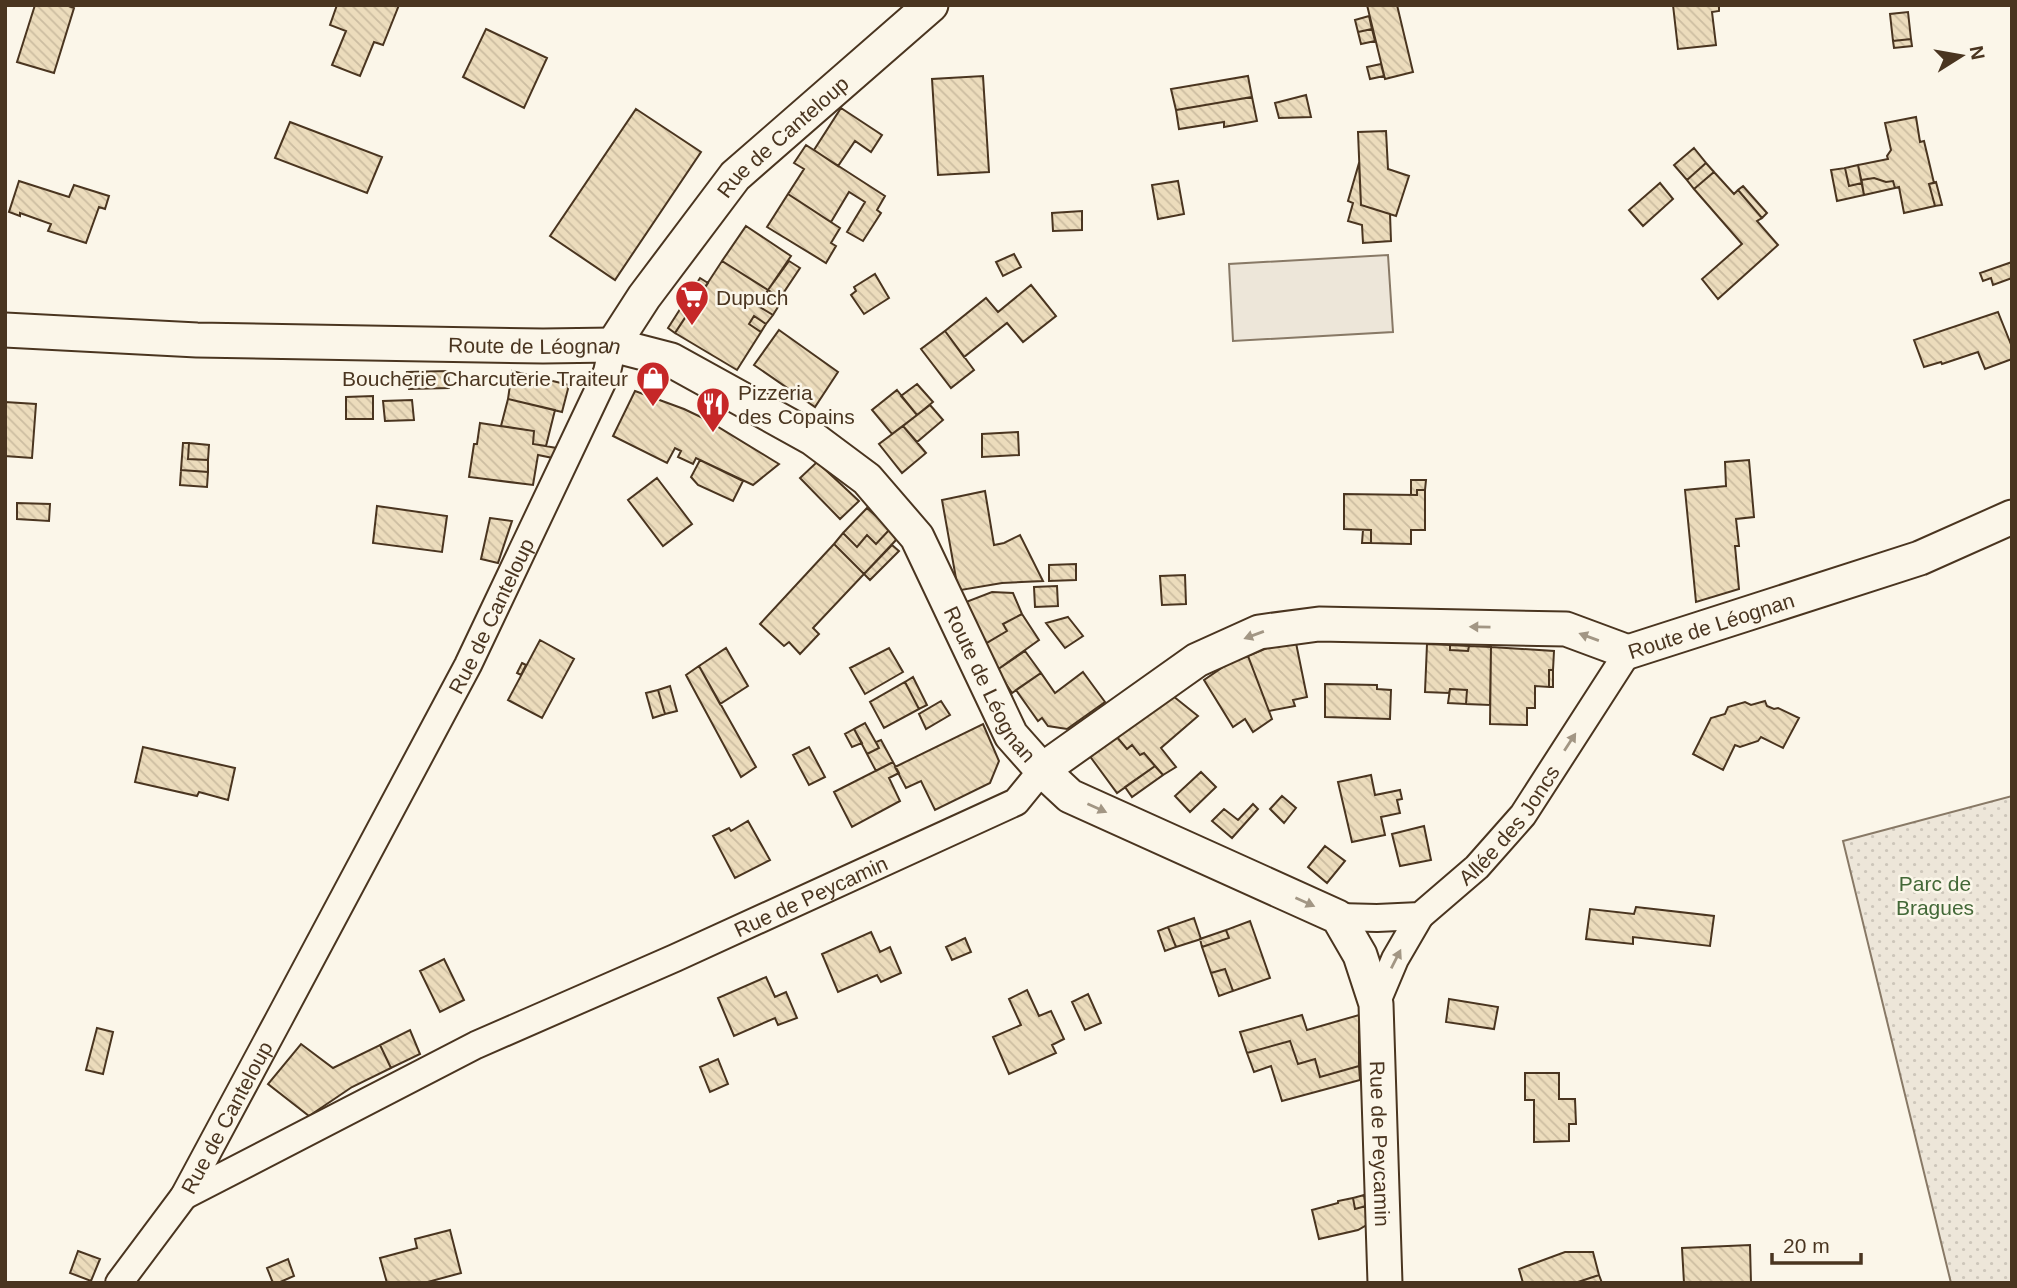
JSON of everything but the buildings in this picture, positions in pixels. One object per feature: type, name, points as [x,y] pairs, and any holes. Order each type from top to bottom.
[{"type":"street","name":"Rue de Canteloup","points":[[119,1283],[184,1196],[468,664],[607,372],[613,345],[644,297],[735,176],[931,5]]},
{"type":"street","name":"Route de Léognan","points":[[5,330],[197,340],[613,345],[671,360],[812,438],[867,479],[917,537],[1011,735],[1042,770],[1197,660],[1259,632],[1319,624],[1566,629],[1628,652],[1920,558],[2012,517]]},
{"type":"street","name":"Allée des Joncs","points":[[1420,916],[1478,867],[1523,816],[1628,652]]},
{"type":"street","points":[[1042,770],[1070,796],[1338,916],[1420,916]]},
{"type":"street","name":"Rue de Peycamin","points":[[184,1196],[476,1045],[675,958],[1016,802],[1042,770]]},
{"type":"street","name":"Rue de Peycamin","points":[[1338,916],[1360,955],[1377,1004],[1385,1283]]},
{"type":"street","name":"Rue de Peycamin","points":[[1377,1004],[1395,960],[1420,916]]},
{"type":"green space","points":[[1388,255],[1393,332],[1233,341],[1229,264]]},
{"type":"green space","name":"Parc de Bragues","points":[[2012,796],[2012,1283],[1951,1283],[1843,841]]},
{"type":"place","name":"Dupuch","points":[[692,327]]},
{"type":"place","name":"Boucherie Charcuterie Traiteur","points":[[653,408]]},
{"type":"place","name":"Pizzeria des Copains","points":[[713,434]]}]
